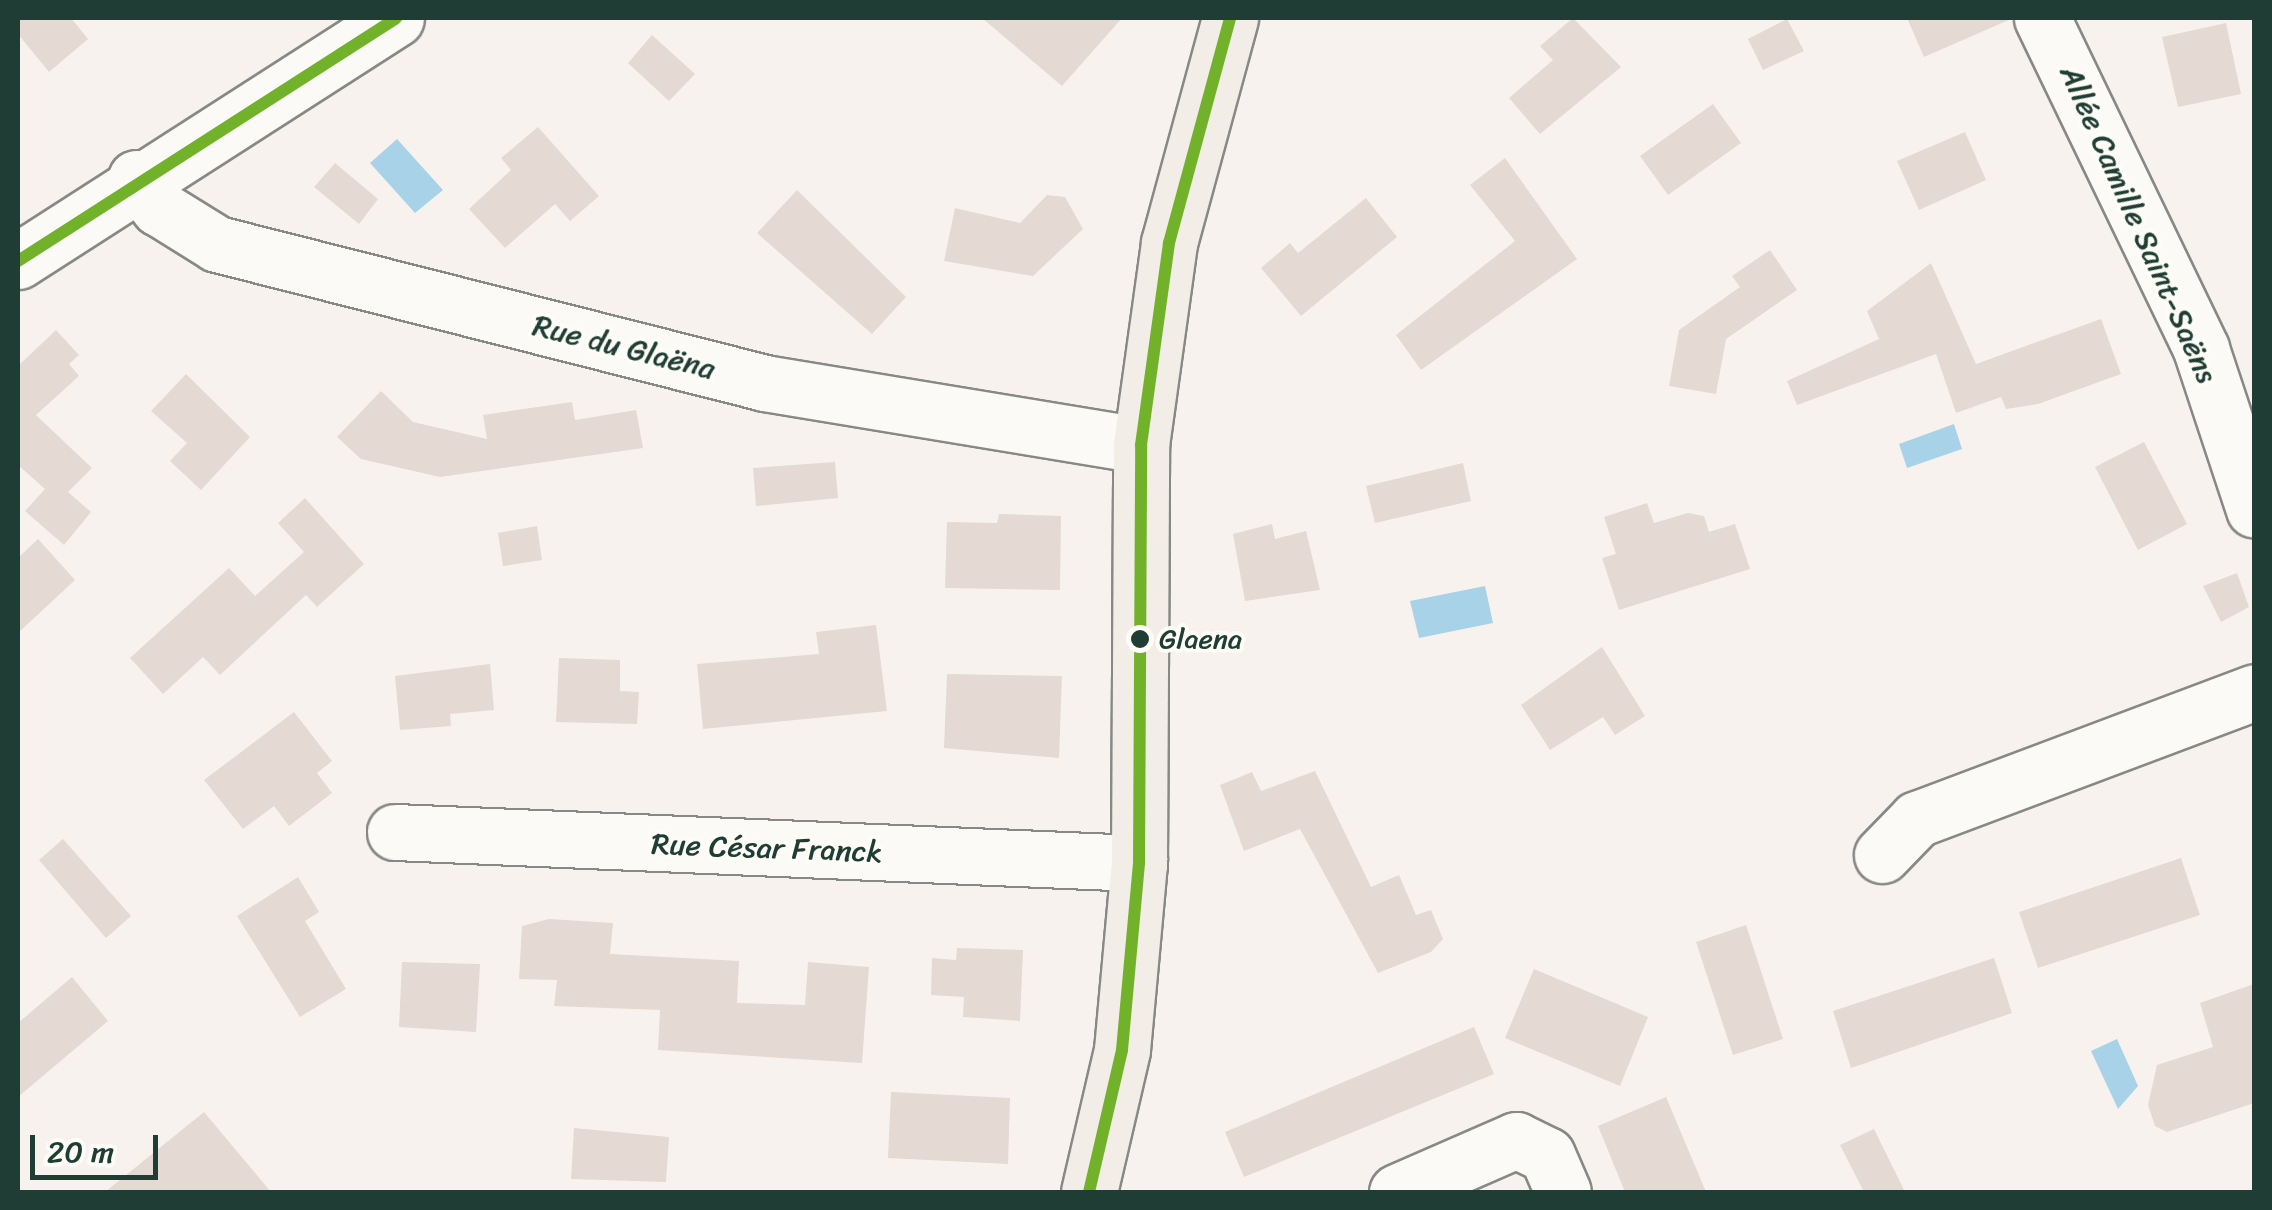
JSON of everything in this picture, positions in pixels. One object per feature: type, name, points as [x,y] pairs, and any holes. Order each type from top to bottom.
[{"type":"main road","points":[[1089,1192],[1122,1050],[1140,863],[1140,445],[1169,242],[1230,18]]},
{"type":"street","points":[[25,242],[396,18]]},
{"type":"street","name":"Allée Camille Saint-Saëns","points":[[2065,29],[2201,349],[2254,509]]},
{"type":"street","name":"Rue du Glaëna","points":[[136,178],[159,208],[216,244],[765,383],[1140,445]]},
{"type":"street","points":[[1882,855],[1916,819],[2254,692]]},
{"type":"street","name":"Rue César Franck","points":[[395,832],[1140,863]]},
{"type":"street","points":[[1396,1192],[1516,1140],[1547,1154],[1563,1192]]},
{"type":"water","points":[[397,139],[443,190],[415,213],[370,163]]},
{"type":"water","points":[[1954,424],[1962,449],[1907,468],[1899,444]]},
{"type":"water","points":[[1485,586],[1493,623],[1419,638],[1410,601]]},
{"type":"water","points":[[2117,1039],[2138,1086],[2118,1109],[2091,1051]]},
{"type":"building","points":[[18,18],[71,18],[88,39],[49,72],[18,34]]},
{"type":"building","points":[[982,18],[1122,18],[1062,86]]},
{"type":"building","points":[[1573,18],[1621,67],[1540,134],[1509,98],[1553,60],[1540,46]]},
{"type":"building","points":[[1907,18],[2011,18],[2011,19],[1924,57]]},
{"type":"building","points":[[1787,19],[1804,51],[1763,70],[1748,39]]},
{"type":"building","points":[[2226,23],[2241,94],[2178,107],[2162,37]]},
{"type":"building","points":[[652,35],[695,74],[669,101],[628,63]]},
{"type":"building","points":[[1713,104],[1741,143],[1668,195],[1640,156]]},
{"type":"building","points":[[538,127],[599,196],[570,221],[555,204],[505,248],[469,209],[511,170],[501,158]]},
{"type":"building","points":[[1965,132],[1986,180],[1919,210],[1897,161]]},
{"type":"building","points":[[1505,158],[1577,259],[1421,370],[1396,335],[1515,241],[1470,185]]},
{"type":"building","points":[[335,163],[378,199],[359,224],[314,187]]},
{"type":"building","points":[[797,190],[906,297],[872,334],[757,233]]},
{"type":"building","points":[[1047,195],[1065,197],[1083,229],[1033,276],[944,261],[955,208],[1020,223]]},
{"type":"building","points":[[1366,198],[1397,237],[1301,316],[1261,268],[1290,243],[1298,253]]},
{"type":"building","points":[[1770,250],[1797,290],[1726,339],[1716,394],[1669,386],[1679,330],[1740,287],[1732,276]]},
{"type":"building","points":[[1931,263],[1976,364],[2101,319],[2121,374],[2038,404],[2006,409],[2001,397],[1956,413],[1936,354],[1797,405],[1787,381],[1879,339],[1867,311]]},
{"type":"building","points":[[56,330],[79,355],[69,364],[79,376],[36,415],[92,468],[68,492],[91,512],[64,545],[25,511],[45,489],[18,465],[18,366]]},
{"type":"building","points":[[186,374],[250,437],[201,490],[170,461],[187,443],[151,411]]},
{"type":"building","points":[[381,391],[413,422],[487,439],[483,415],[572,402],[575,420],[636,410],[643,448],[440,477],[361,459],[337,437]]},
{"type":"building","points":[[2144,442],[2187,524],[2138,550],[2095,467]]},
{"type":"building","points":[[835,462],[838,498],[756,506],[753,468]]},
{"type":"building","points":[[1463,463],[1471,501],[1375,523],[1366,486]]},
{"type":"building","points":[[305,498],[364,564],[317,607],[306,595],[220,675],[203,657],[163,694],[130,658],[229,568],[255,596],[304,552],[278,523]]},
{"type":"building","points":[[1647,503],[1654,523],[1688,513],[1704,516],[1709,532],[1735,524],[1750,569],[1619,610],[1602,558],[1616,554],[1604,517]]},
{"type":"building","points":[[999,514],[1061,516],[1060,590],[945,588],[947,522],[997,523]]},
{"type":"building","points":[[1272,524],[1275,539],[1306,531],[1320,590],[1245,601],[1233,534]]},
{"type":"building","points":[[537,526],[542,560],[503,566],[498,533]]},
{"type":"building","points":[[38,539],[75,580],[18,633],[18,558]]},
{"type":"building","points":[[2237,573],[2249,607],[2221,622],[2203,586]]},
{"type":"building","points":[[876,625],[887,711],[703,729],[697,664],[819,654],[816,632]]},
{"type":"building","points":[[1602,647],[1645,716],[1615,735],[1603,717],[1550,750],[1521,705]]},
{"type":"building","points":[[559,658],[620,660],[620,691],[639,692],[637,724],[556,722]]},
{"type":"building","points":[[490,664],[494,710],[450,714],[451,726],[400,730],[395,676]]},
{"type":"building","points":[[947,674],[1062,676],[1059,758],[944,748]]},
{"type":"building","points":[[294,712],[332,761],[317,773],[332,793],[289,826],[274,806],[243,829],[204,780]]},
{"type":"building","points":[[1315,771],[1371,887],[1399,875],[1416,915],[1431,910],[1443,939],[1431,952],[1378,973],[1300,829],[1244,851],[1220,785],[1252,772],[1261,791]]},
{"type":"building","points":[[63,839],[131,916],[106,938],[39,860]]},
{"type":"building","points":[[2181,858],[2200,915],[2038,968],[2019,912]]},
{"type":"building","points":[[298,877],[319,912],[305,921],[346,989],[300,1017],[237,916]]},
{"type":"building","points":[[549,919],[613,923],[610,954],[739,961],[737,1003],[805,1005],[808,962],[869,967],[862,1063],[658,1050],[660,1010],[554,1006],[557,980],[519,979],[522,926]]},
{"type":"building","points":[[1746,925],[1783,1039],[1733,1055],[1696,942]]},
{"type":"building","points":[[957,948],[1023,950],[1020,1021],[963,1017],[964,997],[931,995],[932,958],[956,960]]},
{"type":"building","points":[[1994,958],[2012,1013],[1851,1068],[1833,1011]]},
{"type":"building","points":[[402,962],[480,964],[476,1032],[399,1027]]},
{"type":"building","points":[[1534,969],[1648,1017],[1620,1086],[1505,1038]]},
{"type":"building","points":[[72,977],[108,1021],[18,1097],[18,1023]]},
{"type":"building","points":[[2254,984],[2254,1103],[2167,1132],[2155,1126],[2148,1105],[2157,1065],[2213,1047],[2200,1003]]},
{"type":"building","points":[[1474,1027],[1494,1074],[1244,1177],[1225,1132]]},
{"type":"building","points":[[891,1092],[1010,1098],[1008,1164],[888,1158]]},
{"type":"building","points":[[1666,1097],[1706,1192],[1625,1192],[1598,1126]]},
{"type":"building","points":[[204,1112],[271,1192],[105,1192],[157,1150]]},
{"type":"building","points":[[574,1128],[669,1137],[666,1182],[571,1179]]},
{"type":"building","points":[[1874,1129],[1905,1192],[1864,1192],[1840,1145]]},
{"type":"transit line","points":[[18,261],[396,18]]},
{"type":"transit line","points":[[1089,1192],[1122,1050],[1139,863],[1141,445],[1169,243],[1230,18]]},
{"type":"place","name":"Glaena","points":[[1140,639]]}]
